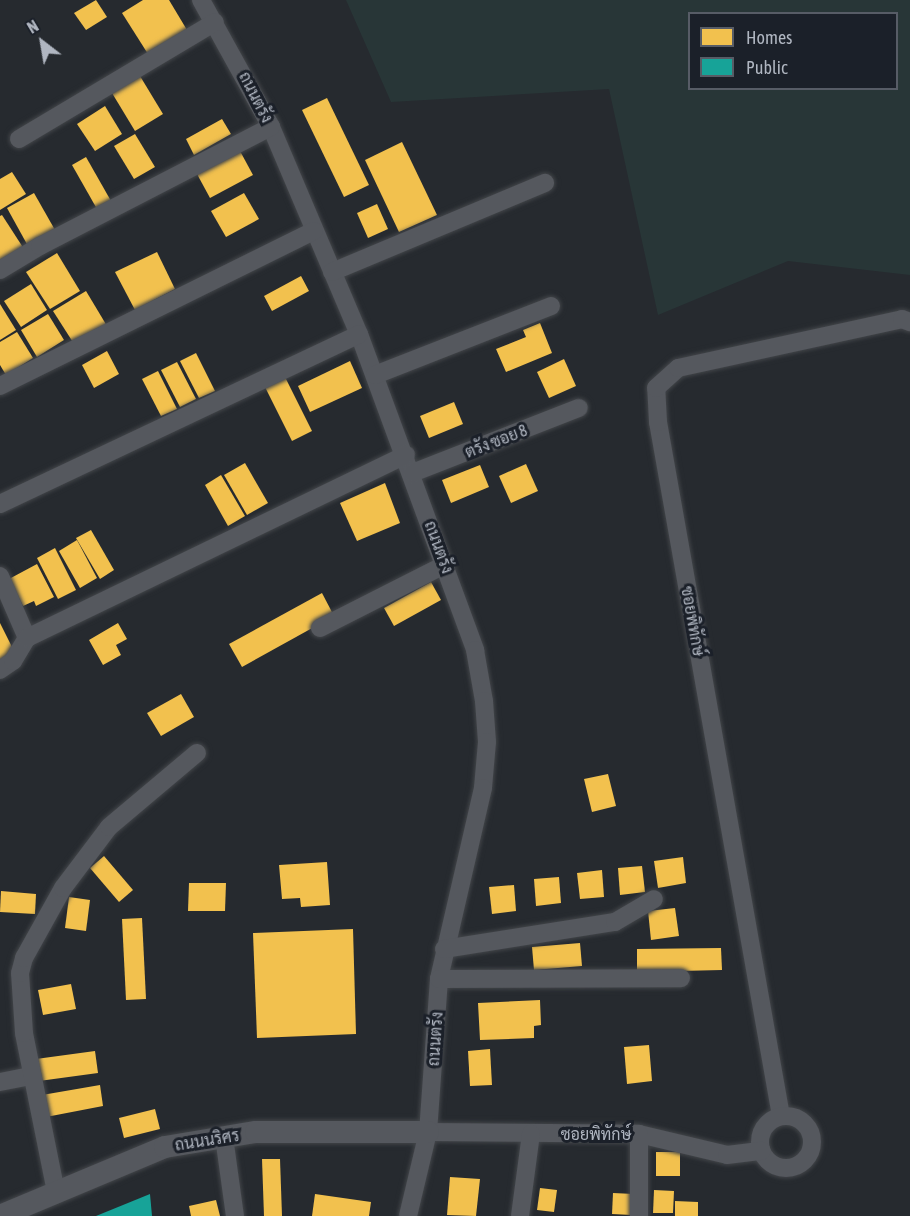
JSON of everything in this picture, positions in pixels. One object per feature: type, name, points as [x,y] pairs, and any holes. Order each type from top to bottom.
[{"type":"street","name":"ถนนตรัง","points":[[201,0],[271,127],[359,334],[406,455],[475,650],[487,742],[483,788],[444,949],[439,979],[428,1132],[408,1216]]},
{"type":"street","points":[[19,139],[215,22]]},
{"type":"street","points":[[0,270],[40,246],[271,127]]},
{"type":"street","points":[[332,272],[545,183]]},
{"type":"street","points":[[0,386],[314,231]]},
{"type":"street","points":[[375,375],[551,306]]},
{"type":"street","name":"ซอยพิทักษ์","points":[[781,1116],[658,422],[656,388],[678,368],[902,319],[910,322]]},
{"type":"street","points":[[0,504],[359,334]]},
{"type":"street","name":"ตรัง ซอย 8","points":[[412,473],[579,408]]},
{"type":"street","points":[[0,670],[13,661],[27,638],[406,455]]},
{"type":"street","points":[[320,628],[446,564]]},
{"type":"street","points":[[0,576],[27,638]]},
{"type":"street","points":[[56,1192],[24,1033],[20,973],[24,958],[63,888],[109,827],[197,753]]},
{"type":"street","points":[[444,949],[615,922],[654,899]]},
{"type":"street","points":[[439,979],[681,978]]},
{"type":"street","points":[[0,1082],[32,1076]]},
{"type":"street","points":[[781,1116],[798,1118],[810,1131],[811,1148],[807,1157],[793,1167],[784,1167],[768,1161],[762,1151],[762,1130],[781,1116]]},
{"type":"street","name":"ถนนนริศร","points":[[0,1216],[165,1147],[256,1132],[428,1132]]},
{"type":"street","name":"ซอยพิทักษ์","points":[[428,1132],[639,1134],[727,1155],[762,1151]]},
{"type":"street","points":[[520,1216],[531,1134]]},
{"type":"street","points":[[639,1134],[639,1216]]},
{"type":"street","points":[[224,1137],[235,1216]]},
{"type":"shaded area","points":[[346,0],[910,0],[910,275],[788,261],[658,315],[609,89],[391,102]]},
{"type":"building: Homes","points":[[96,0],[107,17],[86,30],[74,13]]},
{"type":"building: Homes","points":[[143,0],[169,0],[187,30],[148,54],[122,13]]},
{"type":"building: Homes","points":[[140,76],[163,114],[135,131],[112,93]]},
{"type":"building: Homes","points":[[327,98],[369,185],[344,197],[302,110]]},
{"type":"building: Homes","points":[[105,106],[122,134],[95,151],[77,124]]},
{"type":"building: Homes","points":[[222,119],[231,134],[194,155],[186,139]]},
{"type":"building: Homes","points":[[135,134],[155,167],[134,179],[114,146]]},
{"type":"building: Homes","points":[[402,142],[437,215],[399,232],[365,160]]},
{"type":"building: Homes","points":[[240,151],[253,175],[210,198],[197,174]]},
{"type":"building: Homes","points":[[86,157],[111,201],[97,209],[72,165]]},
{"type":"building: Homes","points":[[12,172],[26,194],[0,210],[0,179]]},
{"type":"building: Homes","points":[[34,193],[55,230],[28,246],[7,208]]},
{"type":"building: Homes","points":[[244,193],[259,219],[226,237],[211,211]]},
{"type":"building: Homes","points":[[377,204],[388,229],[368,238],[357,213]]},
{"type":"building: Homes","points":[[2,215],[24,249],[0,264],[0,216]]},
{"type":"building: Homes","points":[[157,252],[175,289],[135,310],[115,272]]},
{"type":"building: Homes","points":[[57,253],[80,291],[50,309],[26,272]]},
{"type":"building: Homes","points":[[301,276],[309,291],[272,311],[264,296]]},
{"type":"building: Homes","points":[[31,284],[47,310],[21,327],[4,301]]},
{"type":"building: Homes","points":[[86,291],[107,326],[76,347],[53,311]]},
{"type":"building: Homes","points":[[0,304],[16,330],[0,340]]},
{"type":"building: Homes","points":[[48,314],[64,340],[37,357],[21,330]]},
{"type":"building: Homes","points":[[540,323],[552,353],[506,372],[496,349],[526,337],[523,330]]},
{"type":"building: Homes","points":[[17,332],[33,358],[6,375],[0,365],[0,342]]},
{"type":"building: Homes","points":[[107,351],[119,374],[94,388],[82,365]]},
{"type":"building: Homes","points":[[196,353],[215,391],[199,398],[180,361]]},
{"type":"building: Homes","points":[[564,359],[576,386],[549,398],[537,372]]},
{"type":"building: Homes","points":[[350,361],[362,388],[310,412],[298,386]]},
{"type":"building: Homes","points":[[177,362],[196,399],[180,407],[161,370]]},
{"type":"building: Homes","points":[[158,371],[177,409],[161,416],[142,379]]},
{"type":"building: Homes","points":[[285,377],[312,431],[292,441],[265,387]]},
{"type":"building: Homes","points":[[454,402],[463,424],[429,438],[420,416]]},
{"type":"building: Homes","points":[[245,463],[268,503],[247,515],[224,475]]},
{"type":"building: Homes","points":[[526,464],[538,491],[511,503],[499,476]]},
{"type":"building: Homes","points":[[480,465],[489,487],[451,503],[442,480]]},
{"type":"building: Homes","points":[[221,475],[245,516],[228,526],[205,485]]},
{"type":"building: Homes","points":[[385,483],[400,523],[357,541],[340,503]]},
{"type":"building: Homes","points":[[91,530],[114,570],[100,579],[76,538]]},
{"type":"building: Homes","points":[[77,540],[97,578],[80,588],[59,551]]},
{"type":"building: Homes","points":[[55,548],[76,590],[58,599],[37,558]]},
{"type":"building: Homes","points":[[37,564],[54,597],[36,606],[34,601],[23,606],[9,579]]},
{"type":"building: Homes","points":[[431,582],[441,600],[394,626],[384,608]]},
{"type":"building: Homes","points":[[322,593],[334,616],[242,667],[229,644]]},
{"type":"building: Homes","points":[[0,623],[15,653],[0,661]]},
{"type":"building: Homes","points":[[118,623],[127,639],[116,645],[121,655],[103,665],[89,640]]},
{"type":"building: Homes","points":[[181,694],[194,717],[161,736],[147,713]]},
{"type":"building: Homes","points":[[608,774],[616,806],[592,812],[584,779]]},
{"type":"building: Homes","points":[[104,856],[133,890],[119,902],[90,868]]},
{"type":"building: Homes","points":[[683,857],[686,883],[658,888],[654,861]]},
{"type":"building: Homes","points":[[327,862],[330,905],[301,907],[300,898],[282,899],[279,865]]},
{"type":"building: Homes","points":[[642,866],[645,892],[620,895],[618,868]]},
{"type":"building: Homes","points":[[602,870],[604,897],[580,899],[577,873]]},
{"type":"building: Homes","points":[[559,877],[561,903],[536,906],[534,879]]},
{"type":"building: Homes","points":[[189,883],[226,883],[225,911],[188,911]]},
{"type":"building: Homes","points":[[514,885],[516,911],[492,914],[489,887]]},
{"type":"building: Homes","points":[[1,891],[36,894],[35,914],[0,912]]},
{"type":"building: Homes","points":[[69,897],[90,900],[86,931],[65,928]]},
{"type":"building: Homes","points":[[675,908],[679,936],[651,940],[648,911]]},
{"type":"building: Homes","points":[[142,918],[146,999],[126,1000],[122,919]]},
{"type":"building: Homes","points":[[353,929],[356,1034],[257,1038],[253,933]]},
{"type":"building: Homes","points":[[580,943],[582,966],[534,970],[532,947]]},
{"type":"building: Homes","points":[[721,948],[722,970],[637,972],[637,949]]},
{"type":"building: Homes","points":[[71,984],[76,1009],[43,1015],[38,990]]},
{"type":"building: Homes","points":[[540,1000],[541,1025],[534,1026],[534,1038],[480,1040],[478,1003]]},
{"type":"building: Homes","points":[[649,1045],[652,1081],[627,1084],[624,1047]]},
{"type":"building: Homes","points":[[490,1049],[492,1085],[470,1086],[468,1051]]},
{"type":"building: Homes","points":[[95,1051],[98,1073],[39,1081],[36,1059]]},
{"type":"building: Homes","points":[[100,1085],[103,1106],[46,1117],[42,1095]]},
{"type":"building: Homes","points":[[155,1109],[160,1129],[124,1138],[119,1118]]},
{"type":"building: Homes","points":[[656,1152],[680,1152],[680,1176],[656,1176]]},
{"type":"building: Homes","points":[[262,1159],[280,1159],[282,1216],[264,1216]]},
{"type":"building: Homes","points":[[450,1177],[480,1179],[476,1216],[447,1215]]},
{"type":"building: Homes","points":[[540,1188],[557,1190],[554,1212],[537,1210]]},
{"type":"building: Homes","points":[[654,1190],[674,1191],[673,1213],[653,1213]]},
{"type":"building: Homes","points":[[613,1193],[634,1194],[632,1215],[612,1214]]},
{"type":"building: Homes","points":[[315,1194],[371,1202],[369,1216],[312,1216]]},
{"type":"building: Homes","points":[[216,1200],[220,1216],[191,1216],[189,1206]]},
{"type":"building: Homes","points":[[675,1201],[698,1202],[698,1216],[675,1216]]},
{"type":"building: Public","points":[[150,1194],[152,1216],[96,1216]]}]
